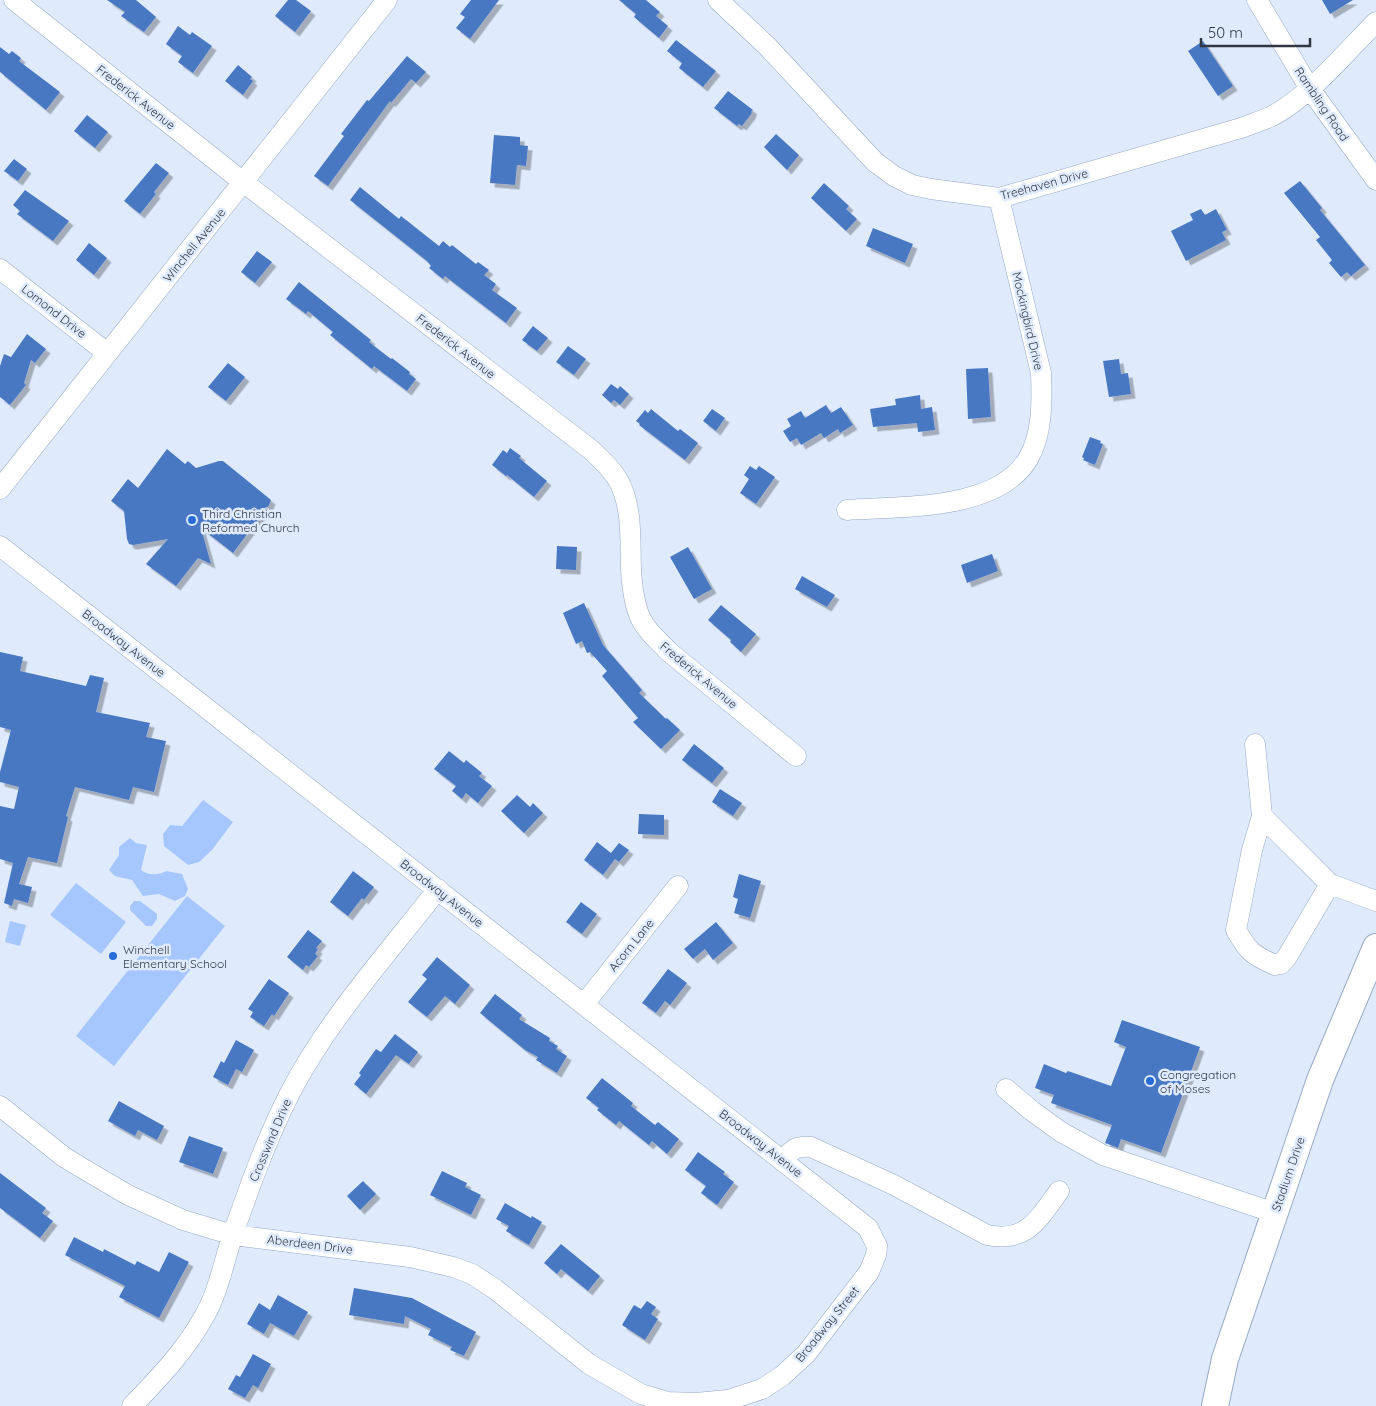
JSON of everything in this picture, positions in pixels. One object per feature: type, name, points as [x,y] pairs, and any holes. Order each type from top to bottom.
[{"type":"main road","name":"Stadium Drive","points":[[1216,1406],[1225,1359],[1320,1080],[1376,947]]},
{"type":"street","name":"Frederick Avenue","points":[[14,0],[243,182],[590,449],[606,464],[618,480],[624,496],[629,521],[632,587],[640,619],[649,632],[668,651],[796,756]]},
{"type":"street","name":"Winchell Avenue","points":[[0,489],[387,0]]},
{"type":"street","name":"Treehaven Drive","points":[[718,0],[767,46],[875,162],[894,176],[912,184],[931,189],[999,198],[1241,128],[1271,117],[1310,89],[1376,22]]},
{"type":"street","name":"Rambling Road","points":[[1257,0],[1310,89],[1376,180]]},
{"type":"street","name":"Mockingbird Drive","points":[[847,510],[938,504],[980,495],[1004,485],[1016,475],[1029,458],[1037,436],[1040,416],[1042,395],[1040,373],[999,198]]},
{"type":"street","name":"Lomond Drive","points":[[0,269],[107,353]]},
{"type":"street","name":"Broadway Avenue","points":[[0,546],[868,1228],[877,1246]]},
{"type":"street","points":[[1255,744],[1262,816],[1252,850],[1236,930],[1246,948],[1257,957],[1275,965],[1281,964],[1330,884]]},
{"type":"street","points":[[1262,816],[1330,884],[1376,901]]},
{"type":"street","name":"Acorn Lane","points":[[584,1004],[678,886]]},
{"type":"street","name":"Crosswind Drive","points":[[132,1406],[188,1343],[206,1314],[261,1156],[291,1092],[317,1046],[438,889]]},
{"type":"street","points":[[1006,1089],[1061,1132],[1103,1156],[1275,1213]]},
{"type":"street","name":"Aberdeen Drive","points":[[0,1106],[64,1156],[128,1194],[183,1220],[233,1235],[390,1253],[466,1272],[495,1289],[568,1348],[616,1381]]},
{"type":"street","points":[[782,1160],[799,1146],[811,1148],[894,1185],[986,1235],[998,1237],[1020,1234],[1031,1226],[1041,1216],[1059,1191]]},
{"type":"street","name":"Broadway Street","points":[[616,1381],[642,1394],[668,1402],[696,1403],[728,1400],[762,1389],[782,1376],[806,1354],[869,1272],[876,1255],[877,1246]]},
{"type":"shaded area","points":[[203,800],[233,822],[212,850],[199,862],[188,865],[164,846],[163,834],[170,825],[182,826]]},
{"type":"shaded area","points":[[130,838],[136,843],[147,845],[141,870],[153,874],[160,874],[166,871],[182,874],[188,889],[185,896],[175,901],[159,894],[143,896],[132,880],[115,876],[109,870],[119,855],[119,847]]},
{"type":"shaded area","points":[[76,883],[126,922],[101,954],[50,915]]},
{"type":"shaded area","points":[[187,896],[225,926],[114,1066],[76,1036]]},
{"type":"shaded area","points":[[134,901],[140,901],[157,914],[157,919],[152,926],[146,926],[130,910],[130,906]]},
{"type":"shaded area","points":[[10,921],[26,925],[20,946],[5,942]]},
{"type":"building","points":[[107,0],[136,0],[156,17],[144,32],[121,16],[125,12]]},
{"type":"building","points":[[288,0],[296,0],[311,11],[295,32],[275,16]]},
{"type":"building","points":[[471,0],[499,0],[470,39],[456,28],[465,17],[460,14]]},
{"type":"building","points":[[619,0],[646,0],[660,12],[656,16],[668,26],[659,38],[634,17],[636,14]]},
{"type":"building","points":[[1322,0],[1353,0],[1330,14]]},
{"type":"building","points":[[178,26],[190,35],[192,32],[212,46],[193,73],[178,62],[182,56],[166,44]]},
{"type":"building","points":[[676,40],[716,71],[703,87],[679,68],[682,63],[667,51]]},
{"type":"building","points":[[1203,41],[1233,86],[1218,96],[1188,51]]},
{"type":"building","points":[[0,47],[9,54],[12,51],[21,58],[19,61],[60,92],[46,110],[0,72]]},
{"type":"building","points":[[407,56],[426,72],[416,83],[411,79],[391,103],[390,101],[328,186],[314,176],[344,136],[341,134],[367,100],[369,101]]},
{"type":"building","points":[[238,65],[252,77],[250,79],[253,81],[243,95],[225,81]]},
{"type":"building","points":[[728,91],[753,110],[742,126],[739,124],[737,126],[714,108]]},
{"type":"building","points":[[87,115],[108,132],[95,148],[74,131]]},
{"type":"building","points":[[776,134],[799,155],[787,170],[764,147]]},
{"type":"building","points":[[494,135],[520,137],[520,145],[528,146],[526,166],[517,165],[515,185],[490,183]]},
{"type":"building","points":[[14,159],[27,169],[18,181],[4,171]]},
{"type":"building","points":[[156,163],[169,173],[154,192],[156,194],[140,214],[124,201]]},
{"type":"building","points":[[1300,181],[1322,208],[1320,210],[1365,265],[1351,276],[1347,272],[1341,277],[1329,263],[1332,260],[1316,240],[1320,237],[1284,193]]},
{"type":"building","points":[[824,183],[849,206],[846,209],[857,219],[846,231],[811,198]]},
{"type":"building","points":[[360,187],[399,219],[401,216],[439,246],[443,241],[450,247],[452,245],[476,264],[478,262],[489,270],[484,275],[496,284],[492,290],[517,308],[506,323],[445,276],[443,279],[429,268],[431,266],[427,261],[350,200]]},
{"type":"building","points":[[25,190],[69,221],[53,241],[17,214],[20,211],[13,205]]},
{"type":"building","points":[[1201,209],[1205,215],[1216,209],[1227,230],[1222,232],[1226,240],[1186,261],[1171,231],[1193,220],[1190,214]]},
{"type":"building","points":[[873,228],[913,244],[905,263],[866,246]]},
{"type":"building","points":[[89,243],[107,258],[94,275],[76,260]]},
{"type":"building","points":[[257,251],[272,262],[255,283],[241,272]]},
{"type":"building","points":[[299,282],[371,340],[369,342],[410,372],[409,374],[416,379],[407,391],[374,366],[372,369],[330,335],[333,332],[308,311],[306,314],[286,299]]},
{"type":"building","points":[[533,326],[548,338],[537,351],[522,340]]},
{"type":"building","points":[[27,334],[46,349],[35,363],[31,360],[24,383],[26,385],[10,405],[0,397],[0,366],[4,354],[11,357]]},
{"type":"building","points":[[568,346],[586,359],[574,375],[556,362]]},
{"type":"building","points":[[1119,359],[1121,374],[1128,373],[1131,394],[1109,397],[1103,361]]},
{"type":"building","points":[[228,363],[245,377],[226,401],[208,387]]},
{"type":"building","points":[[988,368],[991,417],[968,419],[966,369]]},
{"type":"building","points":[[611,384],[618,389],[620,386],[629,394],[620,405],[614,400],[611,403],[602,395]]},
{"type":"building","points":[[920,395],[921,409],[932,407],[935,430],[918,432],[917,423],[873,427],[870,409],[896,405],[895,399]]},
{"type":"building","points":[[826,405],[831,413],[841,407],[853,425],[840,433],[838,429],[824,438],[821,433],[801,445],[797,438],[790,442],[783,431],[791,426],[787,419],[801,411],[805,418]]},
{"type":"building","points":[[651,409],[678,431],[680,429],[698,443],[685,460],[636,421],[645,410],[648,413]]},
{"type":"building","points":[[712,409],[725,418],[716,431],[703,421]]},
{"type":"building","points":[[1090,437],[1101,441],[1100,443],[1103,444],[1095,465],[1083,460],[1084,458],[1082,457]]},
{"type":"building","points":[[510,448],[547,481],[534,497],[492,465],[503,450],[507,453]]},
{"type":"building","name":"Third Christian Reformed Church","points":[[167,449],[185,464],[188,461],[196,468],[223,461],[271,500],[233,553],[201,528],[211,564],[198,558],[176,586],[146,564],[168,539],[133,545],[129,544],[124,511],[111,501],[128,479],[138,488]]},
{"type":"building","points":[[750,466],[756,470],[759,466],[775,477],[756,504],[740,493],[749,479],[744,475]]},
{"type":"building","points":[[557,546],[577,547],[576,570],[556,569]]},
{"type":"building","points":[[688,547],[712,589],[694,599],[670,557]]},
{"type":"building","points":[[992,554],[998,571],[967,583],[961,565]]},
{"type":"building","points":[[802,576],[835,595],[827,607],[795,589]]},
{"type":"building","points":[[584,603],[603,645],[642,690],[639,693],[680,730],[661,749],[633,722],[638,718],[602,676],[607,671],[590,652],[587,653],[582,641],[576,644],[563,613]]},
{"type":"building","points":[[721,605],[756,634],[741,652],[730,642],[731,640],[708,620]]},
{"type":"building","points":[[0,652],[23,657],[20,671],[86,686],[90,675],[104,678],[96,712],[150,723],[146,737],[166,741],[154,792],[133,787],[129,800],[75,787],[66,816],[68,817],[57,863],[28,857],[19,884],[32,887],[28,903],[14,899],[12,906],[4,903],[13,863],[0,859],[0,806],[14,809],[19,787],[0,782],[0,772],[11,730],[0,727]]},
{"type":"building","points":[[694,744],[724,768],[712,783],[682,760]]},
{"type":"building","points":[[449,751],[464,763],[466,760],[482,773],[479,776],[492,786],[478,803],[466,793],[462,799],[452,791],[456,786],[434,769]]},
{"type":"building","points":[[720,789],[742,803],[733,816],[712,802]]},
{"type":"building","points":[[517,795],[530,807],[533,803],[543,813],[524,833],[501,811]]},
{"type":"building","points":[[639,814],[664,815],[664,835],[638,834]]},
{"type":"building","points":[[597,842],[611,853],[619,843],[629,850],[619,862],[615,859],[603,875],[584,860]]},
{"type":"building","points":[[353,871],[374,887],[364,900],[362,898],[348,916],[330,902]]},
{"type":"building","points":[[739,874],[761,881],[750,918],[734,913],[738,899],[733,897]]},
{"type":"building","points":[[581,902],[597,914],[582,934],[566,922]]},
{"type":"building","points":[[716,922],[733,943],[713,960],[705,949],[693,959],[684,949]]},
{"type":"building","points":[[308,930],[322,941],[316,948],[318,949],[315,954],[318,956],[309,967],[306,965],[303,970],[287,957]]},
{"type":"building","points":[[437,957],[470,985],[455,1004],[445,996],[427,1017],[408,1002],[427,979],[422,975]]},
{"type":"building","points":[[668,969],[687,983],[670,1005],[665,1001],[656,1013],[642,1003]]},
{"type":"building","points":[[269,979],[289,993],[274,1016],[272,1014],[264,1026],[250,1017],[253,1012],[248,1009]]},
{"type":"building","points":[[495,994],[522,1015],[519,1019],[550,1038],[549,1041],[558,1046],[556,1049],[567,1056],[557,1073],[536,1060],[538,1057],[525,1050],[480,1013]]},
{"type":"building","name":"Congregation of Moses","points":[[1122,1020],[1200,1047],[1161,1153],[1121,1139],[1118,1148],[1105,1143],[1112,1125],[1051,1103],[1054,1095],[1035,1088],[1044,1064],[1066,1073],[1068,1071],[1111,1086],[1126,1047],[1114,1042]]},
{"type":"building","points":[[395,1034],[418,1052],[409,1064],[396,1055],[366,1094],[354,1084],[361,1075],[359,1073],[376,1049],[381,1052]]},
{"type":"building","points":[[236,1040],[254,1050],[242,1072],[236,1069],[228,1085],[213,1077],[221,1061],[224,1063]]},
{"type":"building","points":[[602,1078],[633,1103],[631,1106],[655,1125],[658,1122],[679,1139],[667,1154],[652,1141],[649,1145],[619,1121],[616,1125],[597,1110],[599,1108],[586,1098]]},
{"type":"building","points":[[119,1101],[164,1126],[157,1140],[138,1130],[135,1136],[108,1121]]},
{"type":"building","points":[[189,1136],[223,1148],[213,1174],[179,1162]]},
{"type":"building","points":[[698,1152],[725,1172],[723,1174],[734,1182],[717,1205],[701,1193],[706,1186],[685,1170]]},
{"type":"building","points":[[442,1171],[467,1183],[465,1187],[481,1195],[471,1215],[430,1195]]},
{"type":"building","points":[[0,1173],[46,1208],[42,1213],[53,1221],[40,1238],[0,1208]]},
{"type":"building","points":[[363,1181],[376,1194],[360,1210],[347,1196]]},
{"type":"building","points":[[505,1203],[542,1222],[529,1245],[506,1231],[509,1226],[496,1219]]},
{"type":"building","points":[[74,1237],[103,1252],[104,1249],[135,1265],[137,1261],[159,1272],[169,1252],[189,1262],[159,1318],[119,1297],[125,1286],[65,1255]]},
{"type":"building","points":[[561,1244],[600,1276],[588,1291],[561,1269],[557,1274],[544,1263]]},
{"type":"building","points":[[354,1288],[412,1298],[476,1332],[464,1356],[450,1350],[452,1347],[428,1335],[431,1329],[405,1316],[404,1324],[349,1315]]},
{"type":"building","points":[[278,1295],[308,1312],[294,1336],[270,1323],[264,1334],[247,1324],[259,1303],[270,1310]]},
{"type":"building","points":[[647,1301],[656,1307],[651,1314],[658,1319],[645,1340],[622,1325],[634,1305],[641,1309]]},
{"type":"building","points":[[253,1354],[271,1364],[258,1388],[253,1385],[245,1398],[228,1389],[236,1375],[240,1377]]},
{"type":"place","name":"Third Christian Reformed Church","points":[[192,520]]},
{"type":"place","name":"Winchell Elementary School","points":[[113,956]]},
{"type":"place","name":"Congregation of Moses","points":[[1150,1081]]}]
